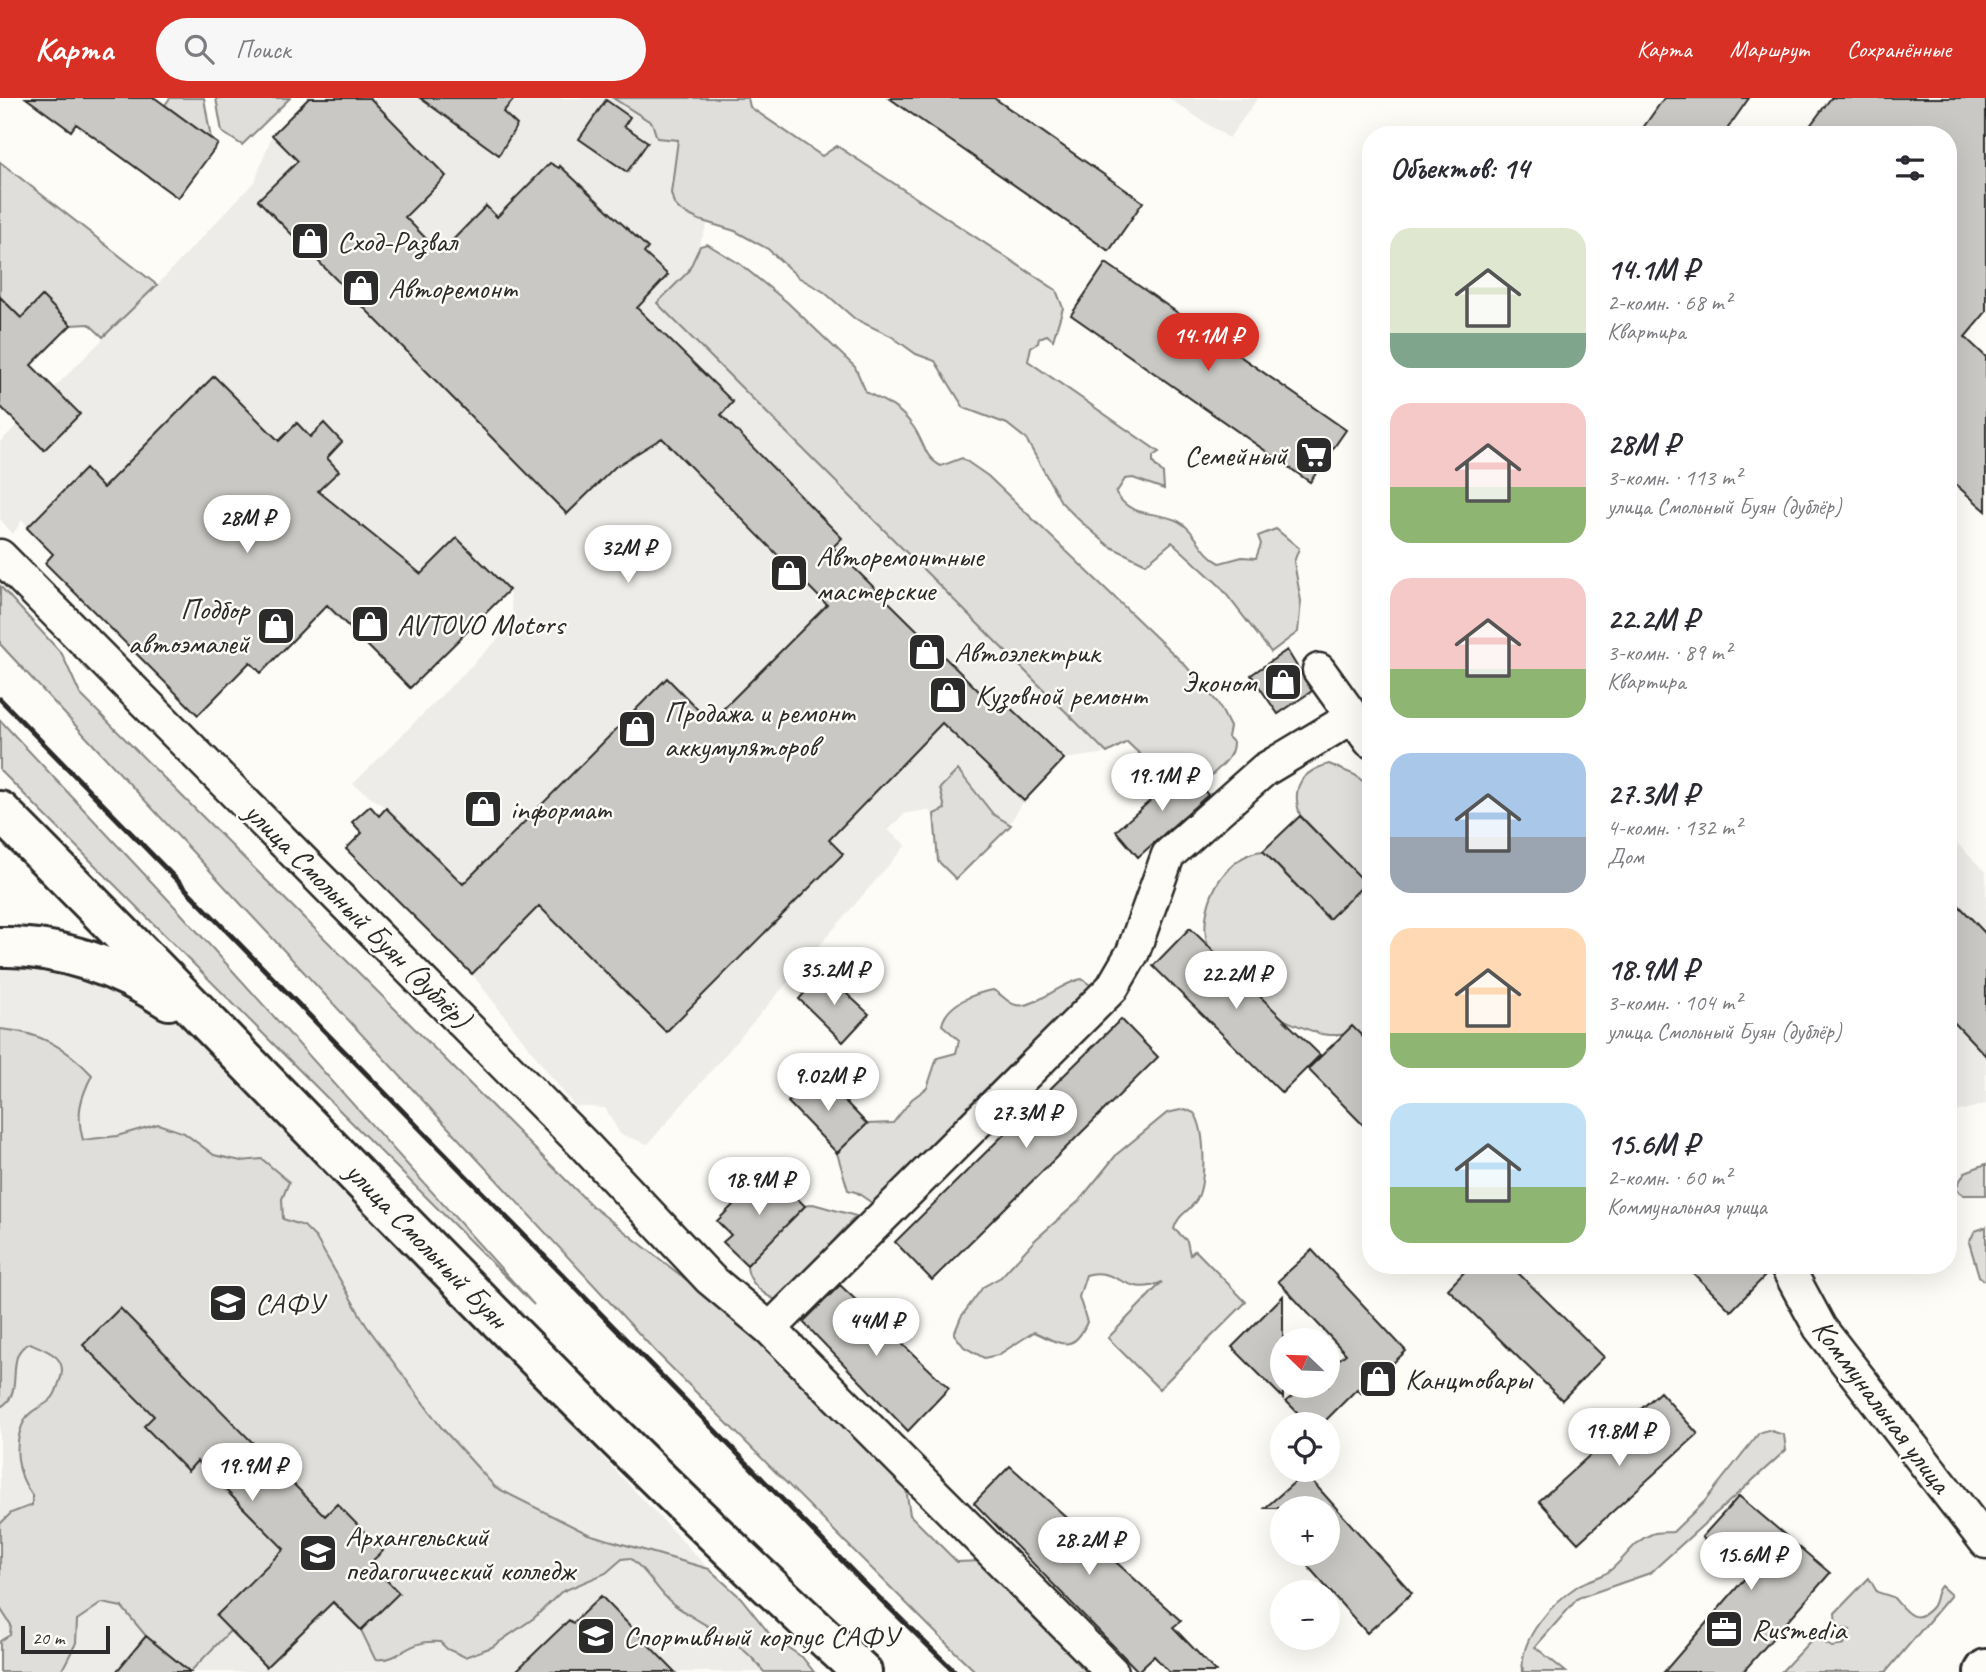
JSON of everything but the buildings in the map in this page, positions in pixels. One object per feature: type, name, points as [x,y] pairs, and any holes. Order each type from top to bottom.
[{"type":"main road","name":"улица Смольный Буян","points":[[0,811],[229,1041],[509,1330],[862,1672]]},
{"type":"main road","points":[[0,947],[71,956],[115,968],[150,987],[229,1041]]},
{"type":"street","name":"улица Смольный Буян (дублёр)","points":[[0,556],[585,1146],[710,1279],[770,1329]]},
{"type":"street","points":[[1112,1672],[770,1329],[1112,988],[1133,952],[1168,855],[1264,770],[1361,729],[1319,670]]},
{"type":"street","name":"Коммунальная улица","points":[[1791,1274],[1820,1328],[1986,1542]]},
{"type":"shaded area","points":[[170,98],[204,98],[211,139],[165,105]]},
{"type":"shaded area","points":[[216,98],[290,98],[242,145],[222,132]]},
{"type":"shaded area","points":[[309,98],[613,98],[676,138],[677,161],[670,182],[699,220],[708,223],[688,272],[658,303],[1107,753],[1064,759],[1024,801],[1010,823],[993,814],[958,770],[945,809],[934,814],[928,810],[906,813],[888,830],[906,845],[648,1144],[620,1134],[605,1108],[575,1106],[564,1093],[472,974],[512,933],[386,808],[353,784],[514,623],[509,590],[458,538],[358,636],[313,599],[293,620],[302,631],[261,673],[250,663],[198,715],[45,563],[53,554],[22,520],[13,534],[0,519],[0,442],[157,285],[255,181],[272,135]]},
{"type":"shaded area","points":[[613,98],[748,98],[750,107],[822,156],[837,146],[1056,290],[1063,308],[1053,340],[1047,335],[1039,338],[1038,343],[1031,347],[1028,361],[1159,452],[1153,456],[1153,463],[1163,474],[1164,489],[1133,478],[1125,479],[1116,493],[1129,507],[1184,525],[1208,554],[1220,563],[1242,557],[1256,558],[1261,544],[1258,536],[1276,529],[1299,548],[1294,562],[1301,601],[1298,632],[1271,652],[1219,585],[1172,542],[1146,564],[1109,546],[1061,502],[1026,439],[1007,424],[964,408],[935,361],[916,354],[891,336],[855,319],[824,292],[798,277],[768,249],[735,231],[699,220],[681,211],[674,204],[671,193],[678,140],[657,138],[652,123]]},
{"type":"shaded area","points":[[1168,98],[1258,98],[1229,138]]},
{"type":"shaded area","points":[[0,162],[157,285],[103,337],[89,324],[71,325],[42,297],[21,318],[0,297]]},
{"type":"shaded area","points":[[707,244],[740,264],[787,302],[855,367],[866,392],[907,419],[935,462],[941,466],[962,458],[988,476],[1185,665],[1218,703],[1230,727],[1228,737],[1233,742],[1229,757],[1201,789],[1169,791],[1165,785],[1171,777],[1150,773],[1143,757],[1127,742],[1107,753],[657,303],[688,272],[700,246]]},
{"type":"shaded area","points":[[0,586],[62,654],[80,694],[592,1206],[702,1292],[710,1285],[906,1488],[910,1515],[957,1562],[982,1561],[1090,1672],[976,1672],[949,1646],[656,1352],[0,644]]},
{"type":"shaded area","points":[[0,720],[176,908],[534,1305],[0,770]]},
{"type":"shaded area","points":[[1329,764],[1362,781],[1362,880],[1300,815],[1298,789],[1305,776]]},
{"type":"shaded area","points":[[958,770],[993,814],[1011,825],[956,879],[938,861],[934,814],[945,809],[940,788]]},
{"type":"shaded area","points":[[1957,844],[1986,872],[1986,1104],[1957,1112]]},
{"type":"shaded area","points":[[1263,851],[1328,919],[1362,886],[1362,1036],[1324,1035],[1279,1017],[1227,971],[1211,952],[1206,939],[1205,924],[1212,894],[1234,863],[1256,852]]},
{"type":"shaded area","name":"САФУ","points":[[15,968],[104,979],[153,1003],[203,1037],[709,1569],[741,1598],[772,1637],[802,1657],[814,1672],[0,1672],[0,970]]},
{"type":"shaded area","points":[[1082,979],[1093,987],[875,1205],[859,1194],[862,1194],[848,1190],[837,1153],[867,1124],[893,1123],[912,1099],[927,1088],[937,1058],[956,1053],[959,1040],[942,1025],[955,1005],[993,990],[1013,1004],[1023,1005]]},
{"type":"shaded area","name":"САФУ","points":[[0,1029],[39,1037],[51,1043],[72,1056],[92,1075],[80,1107],[83,1140],[117,1136],[158,1124],[184,1133],[214,1155],[241,1161],[262,1159],[289,1182],[282,1199],[283,1219],[304,1226],[316,1238],[366,1325],[441,1427],[495,1487],[588,1534],[709,1569],[741,1598],[772,1637],[802,1657],[814,1672],[764,1672],[732,1641],[672,1603],[630,1558],[622,1559],[606,1573],[561,1592],[534,1618],[492,1647],[465,1657],[447,1649],[440,1642],[428,1642],[392,1657],[375,1659],[361,1630],[332,1602],[266,1667],[230,1631],[190,1672],[146,1636],[122,1607],[102,1603],[77,1620],[76,1643],[61,1672],[0,1672],[0,1641],[10,1635],[11,1625],[0,1608],[0,1524],[11,1513],[32,1505],[32,1495],[19,1467],[19,1437],[26,1418],[54,1395],[62,1367],[56,1357],[44,1349],[30,1343],[22,1348],[15,1365],[12,1393],[8,1401],[0,1407]]},
{"type":"shaded area","points":[[1185,1109],[1194,1113],[1201,1131],[1202,1180],[1197,1199],[1178,1219],[1174,1229],[1187,1241],[1190,1255],[1195,1250],[1246,1302],[1159,1389],[1108,1338],[1162,1282],[1140,1287],[1106,1274],[1086,1275],[1079,1297],[1087,1322],[1082,1333],[1070,1343],[1064,1344],[1034,1332],[998,1355],[984,1358],[964,1347],[954,1334],[961,1317],[983,1287],[1001,1277],[1035,1240],[1079,1201],[1117,1154],[1167,1113]]},
{"type":"shaded area","points":[[1986,1164],[1986,1195],[1964,1195],[1957,1190],[1965,1172]]},
{"type":"shaded area","points":[[813,1204],[856,1216],[779,1301],[757,1288],[747,1265],[805,1206]]},
{"type":"shaded area","points":[[1986,1227],[1986,1282],[1979,1276],[1969,1242],[1975,1231]]},
{"type":"shaded area","points":[[1768,1430],[1784,1435],[1786,1450],[1650,1573],[1578,1598],[1535,1647],[1566,1672],[1523,1672],[1523,1659],[1532,1634],[1539,1622],[1559,1601],[1579,1585],[1608,1572],[1645,1537],[1673,1532],[1704,1502],[1759,1433]]},
{"type":"shaded area","points":[[1869,1578],[1877,1592],[1893,1597],[1905,1611],[1915,1616],[1926,1613],[1932,1607],[1941,1586],[1951,1595],[1886,1672],[1781,1672],[1814,1637],[1832,1647],[1844,1645],[1850,1630],[1836,1627],[1835,1613]]},
{"type":"railway","points":[[0,699],[863,1582],[955,1672]]},
{"type":"place","name":"Сход-Развал","points":[[310,241]]},
{"type":"place","name":"Авторемонт","points":[[361,288]]},
{"type":"place","name":"Семейный","points":[[1314,455]]},
{"type":"place","name":"Авторемонтные мастерские","points":[[789,573]]},
{"type":"place","name":"AVTOVO Motors","points":[[370,624]]},
{"type":"place","name":"Подбор автоэмалей","points":[[276,626]]},
{"type":"place","name":"Автоэлектрик","points":[[927,652]]},
{"type":"place","name":"Эконом","points":[[1283,682]]},
{"type":"place","name":"Кузовной ремонт","points":[[948,695]]},
{"type":"place","name":"Продажа и ремонт аккумуляторов","points":[[637,729]]},
{"type":"place","name":"inформат","points":[[483,809]]},
{"type":"place","name":"САФУ","points":[[228,1303]]},
{"type":"place","name":"Канцтовары","points":[[1378,1379]]},
{"type":"place","name":"Архангельский педагогический колледж","points":[[318,1553]]},
{"type":"place","name":"Rusmedia","points":[[1724,1629]]},
{"type":"place","name":"Спортивный корпус САФУ","points":[[596,1636]]}]
